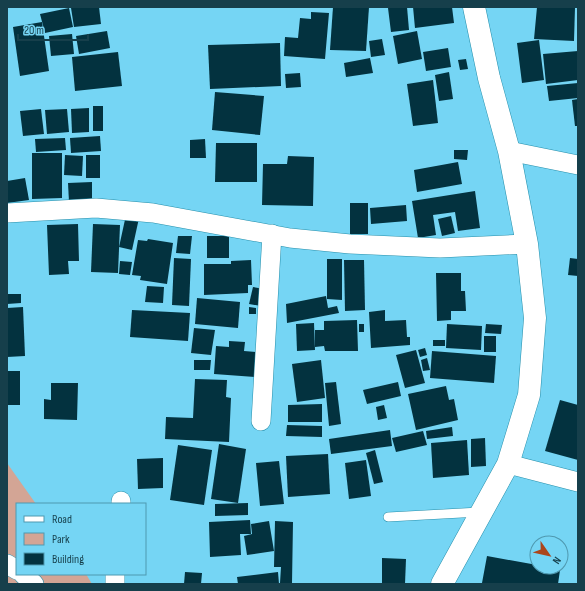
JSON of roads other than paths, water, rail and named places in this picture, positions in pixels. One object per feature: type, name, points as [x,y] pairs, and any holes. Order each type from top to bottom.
[{"type":"street","points":[[442,584],[508,464],[529,395],[535,318],[527,244],[509,151],[489,78],[474,7]]},
{"type":"street","points":[[509,151],[578,165]]},
{"type":"street","points":[[7,212],[96,208],[153,213],[290,238],[350,244],[440,248],[527,244]]},
{"type":"street","points":[[261,421],[272,234]]},
{"type":"street","points":[[508,464],[578,482]]},
{"type":"street","points":[[7,564],[16,569]]},
{"type":"street","points":[[24,575],[34,584]]},
{"type":"lane","points":[[388,517],[482,512]]}]
